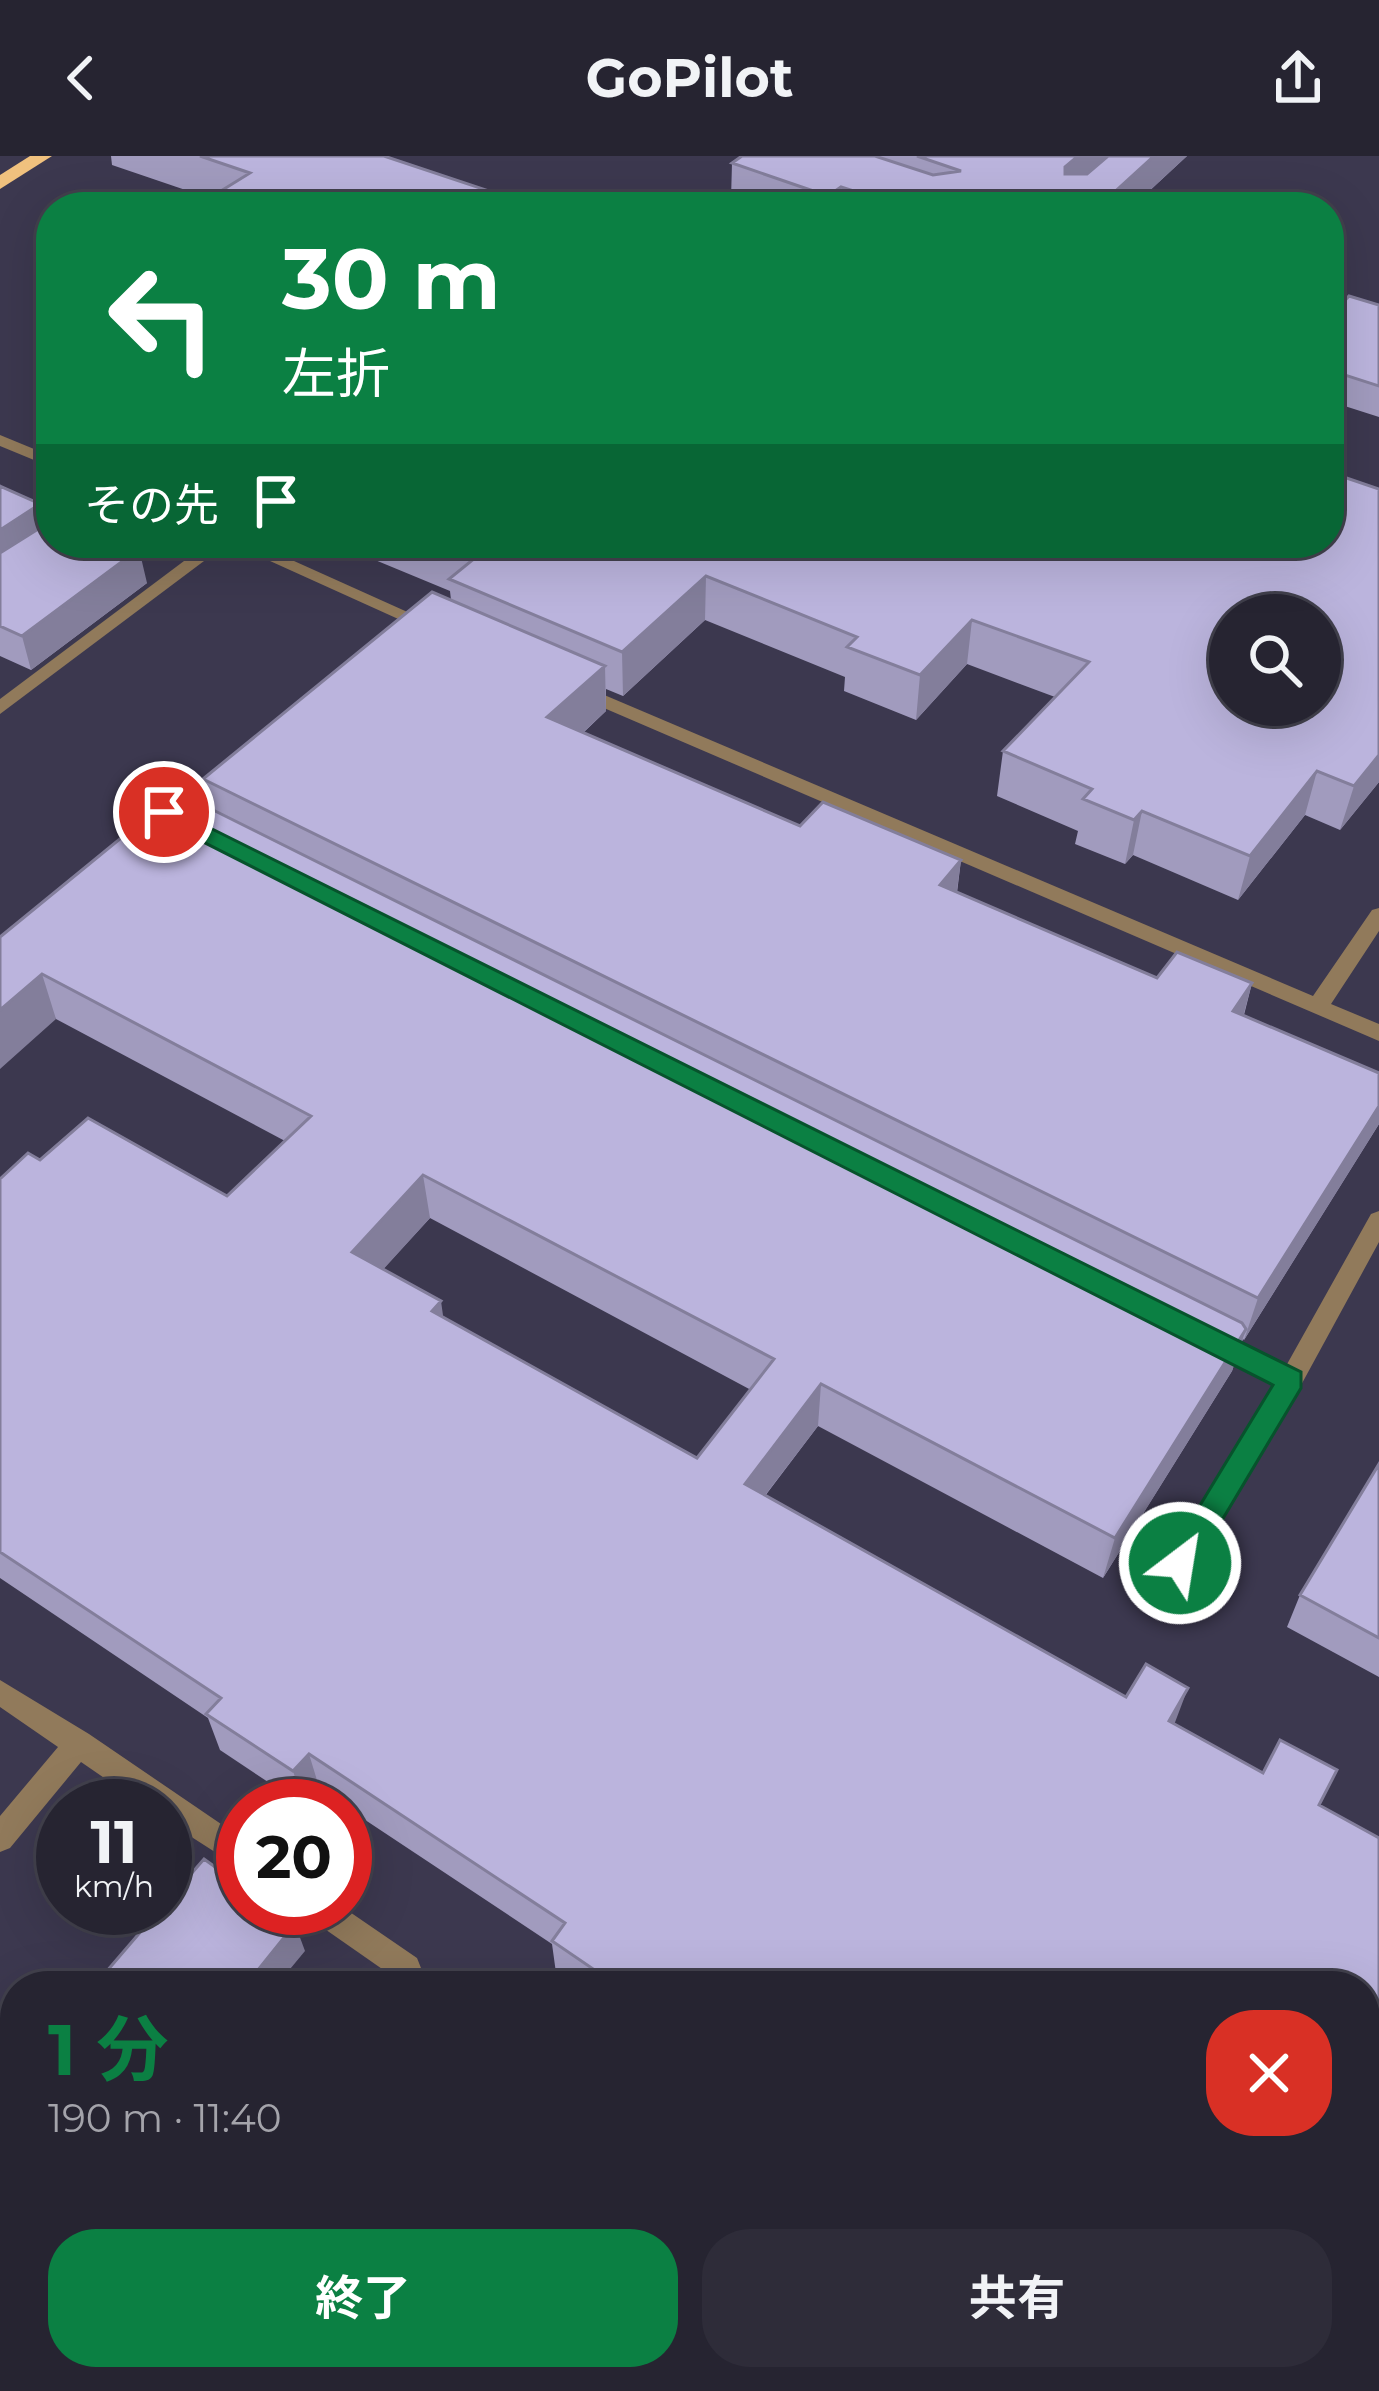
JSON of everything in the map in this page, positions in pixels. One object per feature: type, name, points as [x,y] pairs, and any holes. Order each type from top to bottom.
[{"type":"main road","points":[[0,183],[43,156]]},
{"type":"lane","points":[[1344,308],[1379,319]]},
{"type":"lane","points":[[0,440],[36,456]]},
{"type":"lane","points":[[0,707],[199,558]]},
{"type":"lane","points":[[273,558],[455,637]]},
{"type":"lane","points":[[563,684],[1379,1033]]},
{"type":"lane","points":[[1317,1007],[1379,915]]},
{"type":"lane","points":[[1180,1563],[1291,1380],[1379,1220]]},
{"type":"lane","points":[[1185,1327],[1291,1380]]},
{"type":"lane","points":[[0,1692],[216,1837]]},
{"type":"lane","points":[[0,1838],[80,1743]]},
{"type":"lane","points":[[358,1935],[406,1968],[404,1971]]},
{"type":"shaded area","points":[[0,156],[1379,156],[1379,1971],[0,1971]]},
{"type":"building","points":[[200,156],[384,156],[492,192],[219,192],[250,173]]},
{"type":"building","points":[[742,156],[875,156],[933,175],[961,171],[917,156],[1078,156],[1065,167],[1065,174],[1087,174],[1108,156],[1154,156],[1114,192],[856,192],[841,187],[816,192],[732,163]]},
{"type":"building","points":[[1349,296],[1379,305],[1379,386],[1344,375],[1344,302]]},
{"type":"building","points":[[1344,477],[1379,489],[1379,755],[1354,786],[1317,771],[1250,856],[1142,811],[1134,820],[1083,799],[1092,789],[1003,751],[1089,662],[972,620],[920,675],[847,647],[857,637],[706,576],[622,652],[449,579],[475,558],[1344,558]]},
{"type":"building","points":[[0,486],[36,502],[36,507],[0,530]]},
{"type":"building","points":[[36,530],[36,558],[127,558],[22,636],[0,626],[0,553]]},
{"type":"building","points":[[432,592],[605,666],[547,717],[800,826],[823,802],[961,860],[940,885],[1157,978],[1177,952],[1252,983],[1233,1011],[1379,1073],[1379,1106],[1258,1298],[203,779]]},
{"type":"building","points":[[183,795],[1242,1323],[1246,1329],[1115,1538],[821,1384],[745,1484],[1126,1697],[1146,1664],[1188,1688],[1169,1721],[1263,1773],[1280,1740],[1337,1770],[1319,1805],[1379,1838],[1379,1971],[596,1971],[552,1941],[565,1923],[372,1796],[372,1779],[347,1779],[309,1754],[293,1771],[206,1714],[221,1698],[0,1552],[0,1179],[28,1153],[40,1160],[88,1118],[227,1196],[311,1116],[42,974],[0,1010],[0,937],[154,811],[160,814]],"holes":[[[423,1175],[774,1359],[697,1458],[432,1311],[441,1301],[352,1252]]]},
{"type":"building","points":[[1379,1464],[1379,1638],[1300,1595]]},
{"type":"building","points":[[204,1859],[216,1868],[216,1935],[286,1935],[257,1971],[107,1971],[138,1935],[192,1935],[192,1873]]},
{"type":"route","points":[[164,812],[1291,1380],[1180,1563]]}]
